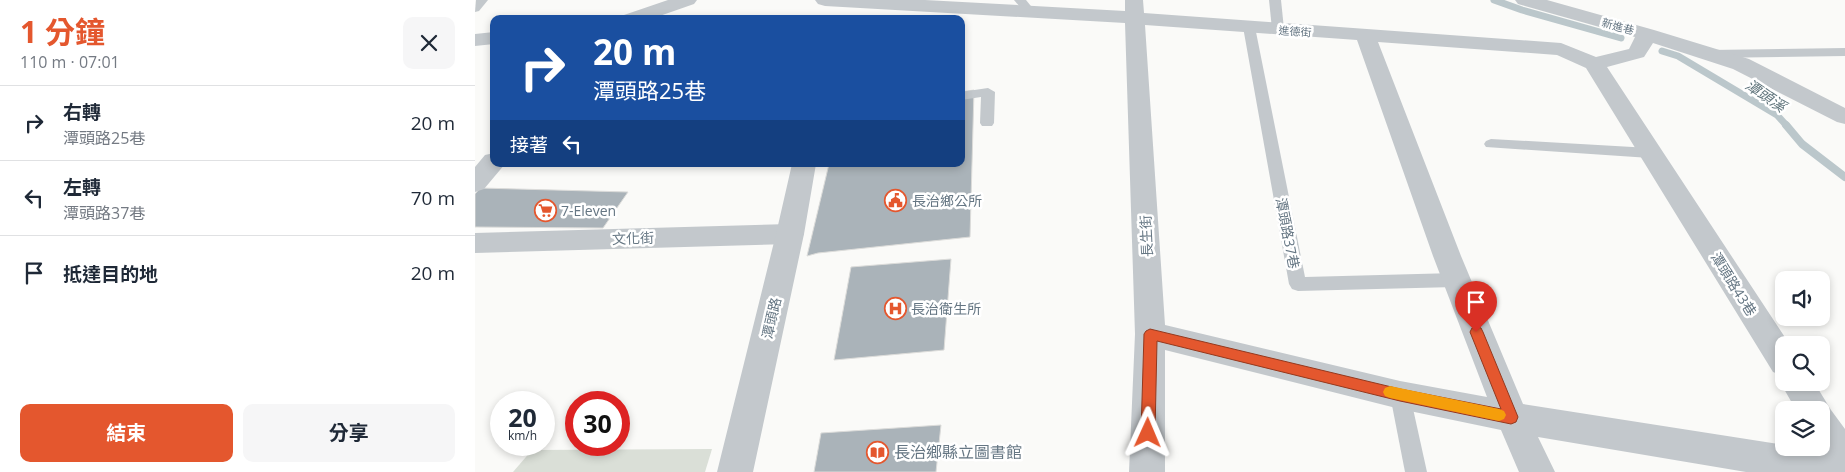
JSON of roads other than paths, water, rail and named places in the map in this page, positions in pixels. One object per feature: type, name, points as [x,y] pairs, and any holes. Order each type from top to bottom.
[{"type":"street","points":[[643,15],[687,0]]},
{"type":"street","points":[[695,15],[703,0]]},
{"type":"street","name":"進德街","points":[[825,0],[1135,9],[1249,27],[1561,48],[1593,64]]},
{"type":"street","name":"新進巷","points":[[1525,0],[1647,34],[1741,64],[1845,117]]},
{"type":"street","name":"長生街","points":[[1135,9],[1150,334],[1147,472]]},
{"type":"street","points":[[1647,34],[1637,52],[1593,64],[1650,153]]},
{"type":"street","points":[[1367,36],[1455,280],[1511,417],[1537,472]]},
{"type":"street","points":[[475,40],[490,38]]},
{"type":"street","name":"潭頭路43巷","points":[[1650,153],[1775,349]]},
{"type":"street","points":[[475,183],[490,166]]},
{"type":"street","name":"潭頭路","points":[[735,472],[790,234],[803,167]]},
{"type":"street","name":"文化街","points":[[475,243],[790,234]]},
{"type":"street","points":[[1150,334],[1400,395],[1511,417],[1845,472]]},
{"type":"street","points":[[1830,436],[1845,459]]},
{"type":"lane","points":[[475,9],[482,0]]},
{"type":"lane","points":[[1275,0],[1278,29]]},
{"type":"lane","name":"潭頭路37巷","points":[[1249,27],[1298,284],[1455,280]]},
{"type":"lane","name":"新進巷","points":[[1710,54],[1845,52]]},
{"type":"lane","points":[[965,95],[988,92],[987,123]]},
{"type":"lane","points":[[1491,144],[1650,153]]},
{"type":"lane","points":[[1400,395],[1416,472]]},
{"type":"waterway","name":"潭頭溪","points":[[1494,0],[1522,10],[1621,38]]},
{"type":"waterway","name":"潭頭溪","points":[[1662,51],[1678,56],[1777,115],[1787,126]]},
{"type":"waterway","name":"潭頭溪","points":[[1786,125],[1802,144],[1845,177]]},
{"type":"place","name":"長治鄉公所","points":[[896,200]]},
{"type":"place","name":"7-Eleven","points":[[545,210]]},
{"type":"place","name":"長治衛生所","points":[[895,308]]},
{"type":"place","name":"長治鄉縣立圖書館","points":[[878,452]]}]
